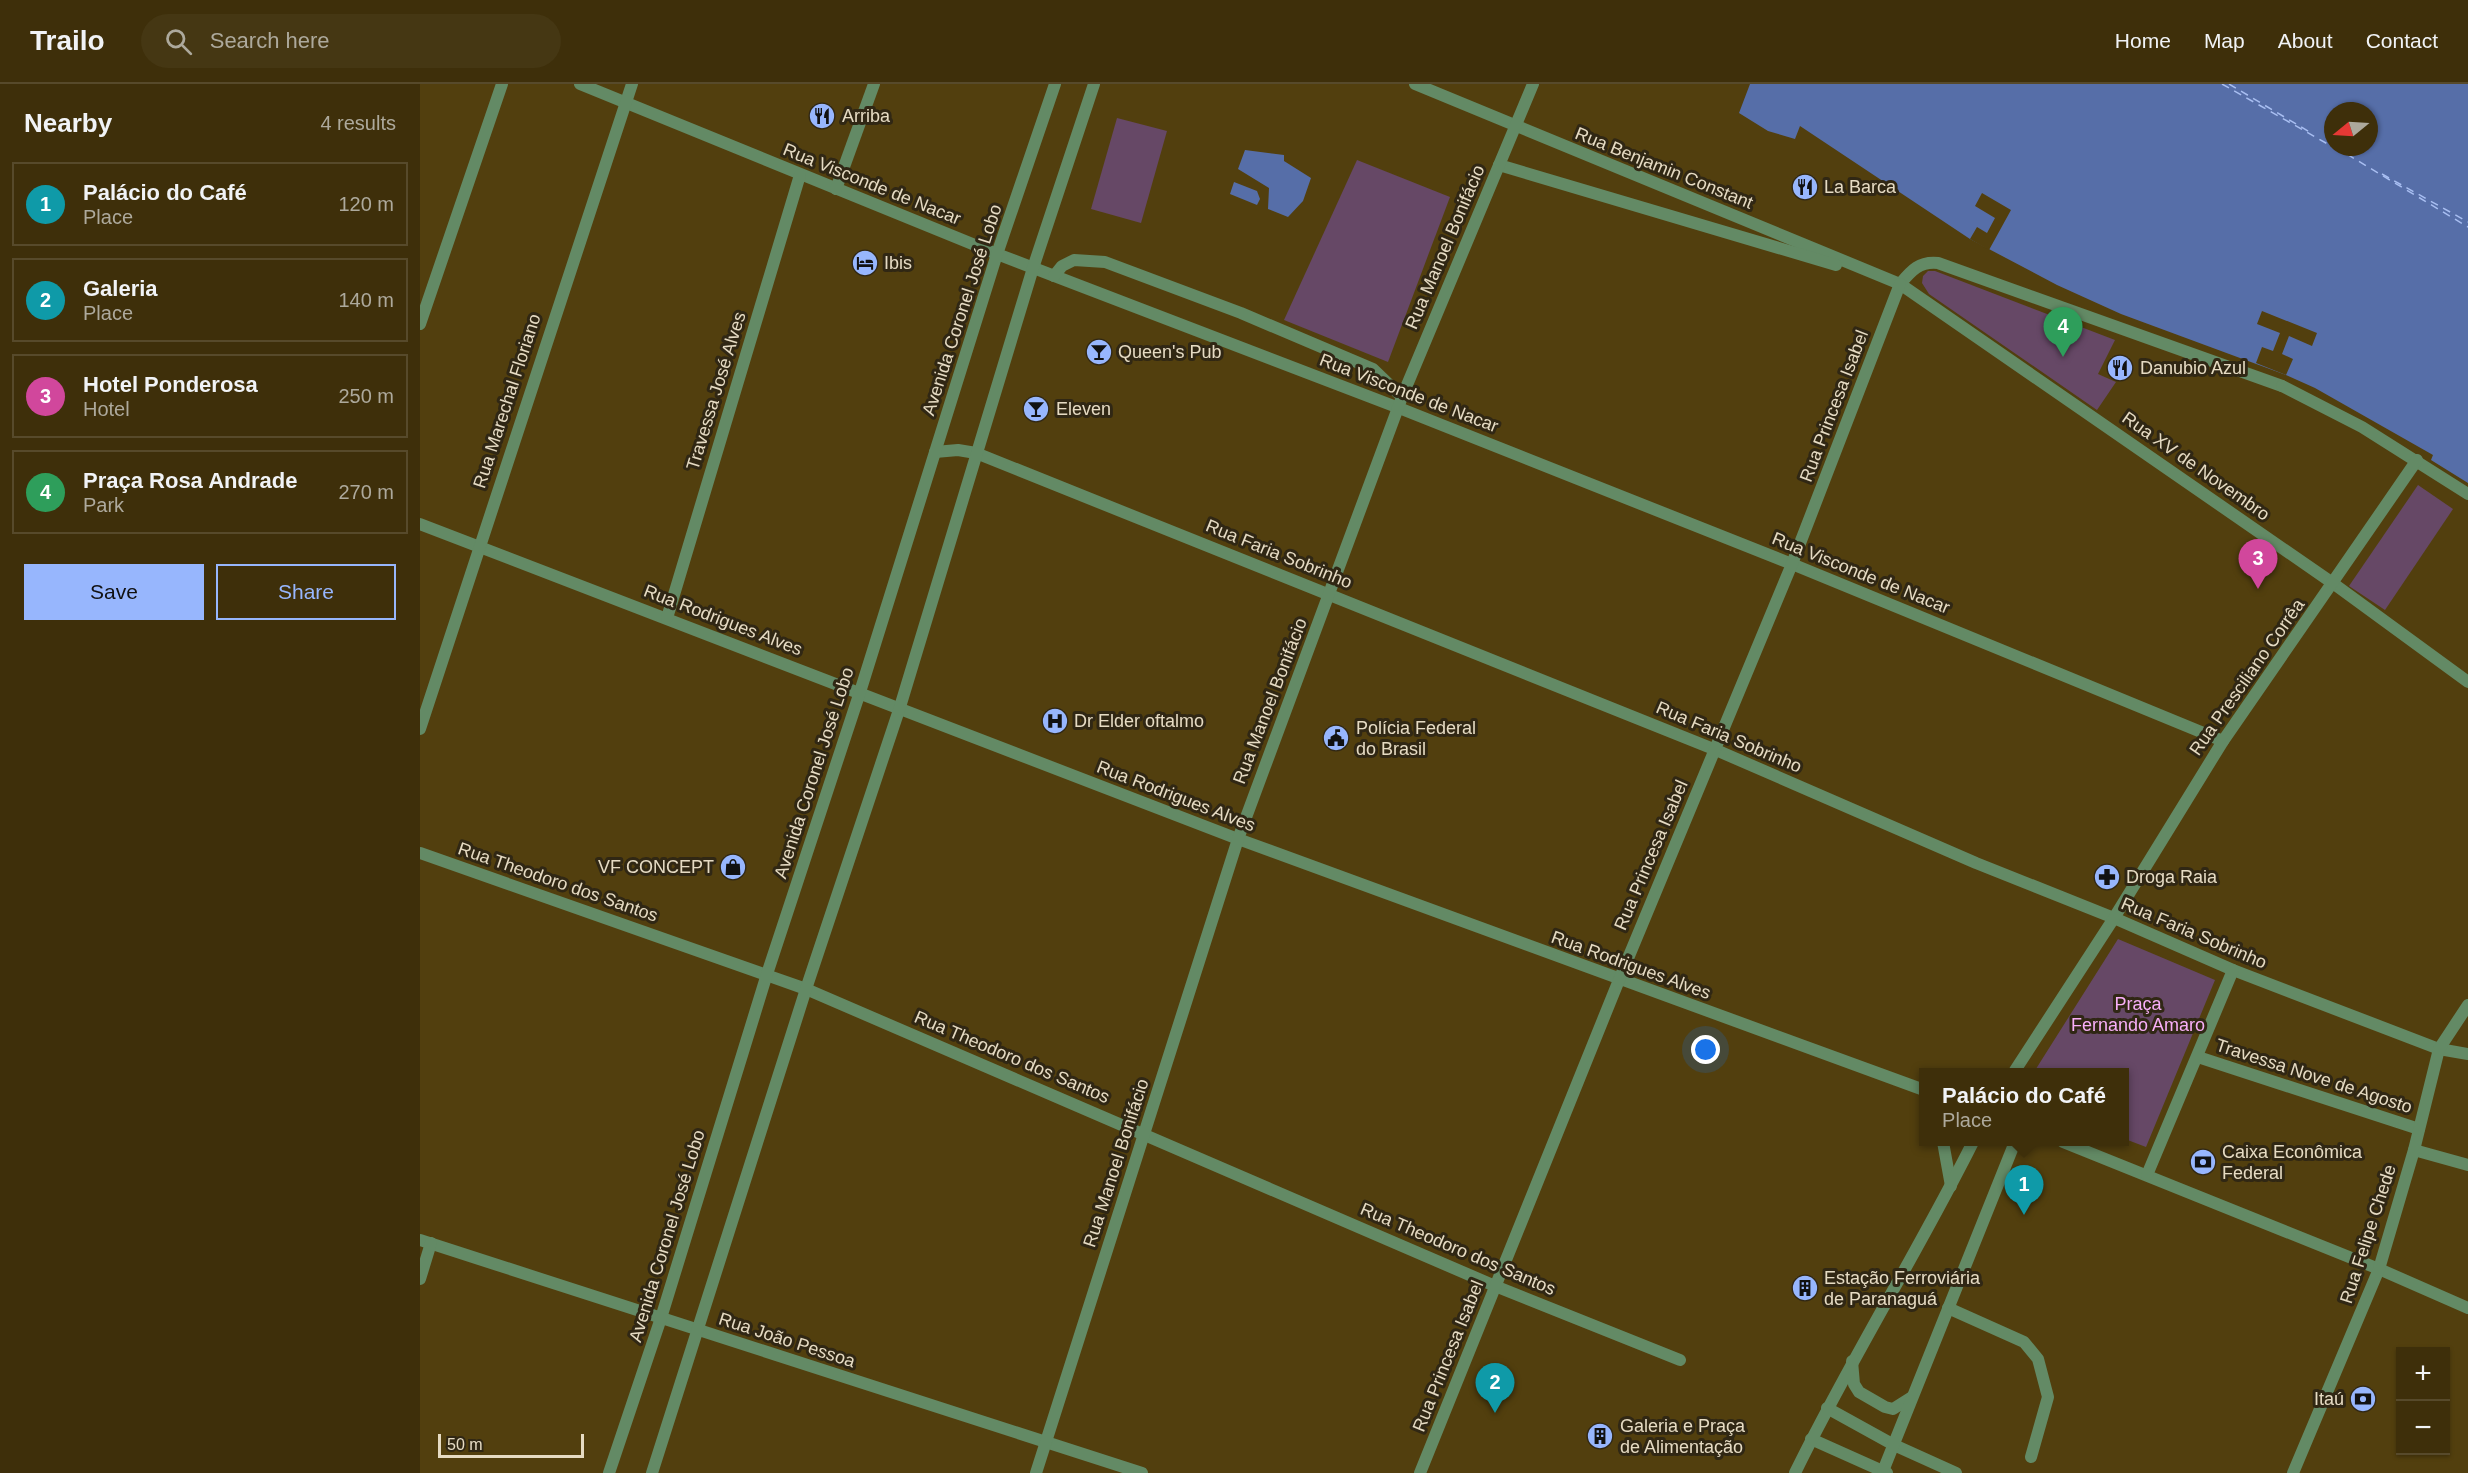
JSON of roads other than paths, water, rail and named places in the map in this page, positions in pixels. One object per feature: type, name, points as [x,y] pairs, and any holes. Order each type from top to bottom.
[{"type":"street","points":[[420,324],[502,84]]},
{"type":"street","name":"Rua Visconde de Nacar","points":[[580,84],[997,254],[1400,403],[2223,741]]},
{"type":"street","name":"Rua Marechal Floriano","points":[[420,729],[478,546],[624,102],[632,84]]},
{"type":"street","points":[[836,189],[874,84]]},
{"type":"street","name":"Avenida Coronel José Lobo","points":[[609,1473],[661,1318],[767,974],[860,692],[997,254],[1055,84]]},
{"type":"street","points":[[652,1473],[806,989],[900,707],[976,453],[1094,84]]},
{"type":"street","name":"Rua Benjamin Constant","points":[[1415,84],[1900,284]]},
{"type":"street","name":"Rua Manoel Bonifácio","points":[[1036,1473],[1238,839],[1400,403],[1533,84]]},
{"type":"street","name":"Rua Benjamin Constant","points":[[1498,165],[1900,284]]},
{"type":"street","name":"Travessa José Alves","points":[[667,618],[800,175]]},
{"type":"street","points":[[1054,276],[1062,266],[1074,260],[1105,262],[1241,313],[1373,369],[1400,403]]},
{"type":"street","points":[[1900,284],[1915,267],[1929,262],[1938,263],[2282,386],[2361,427],[2468,494]]},
{"type":"street","name":"Rua Princesa Isabel","points":[[1420,1473],[1618,980],[1792,564],[1900,284]]},
{"type":"street","name":"Rua XV de Novembro","points":[[1900,284],[2334,584],[2468,682]]},
{"type":"street","name":"Rua Faria Sobrinho","points":[[935,452],[958,450],[976,453],[1716,750],[1976,863],[2114,918],[2234,970],[2439,1049],[2468,1054]]},
{"type":"street","name":"Rua Presciliano Corrêa","points":[[2017,1068],[2114,918],[2223,741],[2334,584],[2417,460]]},
{"type":"street","name":"Rua Rodrigues Alves","points":[[420,524],[1238,839],[1919,1089]]},
{"type":"street","name":"Rua Theodoro dos Santos","points":[[420,853],[806,989],[1495,1286],[1680,1359]]},
{"type":"street","points":[[2147,1175],[2234,970]]},
{"type":"street","name":"Rua Felipe Chede","points":[[2293,1473],[2379,1269],[2414,1150],[2439,1049],[2468,1005]]},
{"type":"street","name":"Travessa Nove de Agosto","points":[[2198,1057],[2419,1130]]},
{"type":"street","points":[[1944,1146],[1951,1186]]},
{"type":"street","points":[[1795,1473],[1852,1360],[1951,1186],[1971,1146]]},
{"type":"street","points":[[1811,1439],[1884,1472],[2012,1146]]},
{"type":"street","points":[[2073,1146],[2379,1269],[2468,1308]]},
{"type":"street","points":[[2414,1150],[2468,1165]]},
{"type":"street","points":[[420,1279],[425,1241]]},
{"type":"street","name":"Rua João Pessoa","points":[[425,1241],[1142,1473]]},
{"type":"street","points":[[1948,1308],[2024,1342],[2038,1359],[2048,1397],[2031,1457]]},
{"type":"street","points":[[1852,1360],[1854,1384],[1859,1392],[1885,1407],[1893,1408],[1912,1397]]},
{"type":"street","points":[[1827,1408],[1894,1445],[1956,1473]]},
{"type":"water","points":[[1750,84],[2468,84],[2468,483],[2431,460],[2433,455],[2315,388],[2286,375],[2121,314],[2057,285],[1970,239],[1800,126],[1795,139],[1768,131],[1739,113]]},
{"type":"water","points":[[1245,150],[1284,155],[1284,161],[1311,178],[1303,201],[1288,217],[1268,209],[1269,188],[1238,169]]},
{"type":"water","points":[[1234,182],[1257,191],[1260,199],[1257,205],[1230,194]]},
{"type":"place","name":"Arriba","points":[[822,116]]},
{"type":"place","name":"La Barca","points":[[1805,187]]},
{"type":"place","name":"Ibis","points":[[865,263]]},
{"type":"place","name":"Queen's Pub","points":[[1099,352]]},
{"type":"place","name":"Praça Rosa Andrade","points":[[2063,357]]},
{"type":"place","name":"Danubio Azul","points":[[2120,368]]},
{"type":"place","name":"Eleven","points":[[1036,409]]},
{"type":"place","name":"Hotel Ponderosa","points":[[2258,589]]},
{"type":"place","name":"Dr Elder oftalmo","points":[[1055,721]]},
{"type":"place","name":"Polícia Federal do Brasil","points":[[1336,738]]},
{"type":"place","name":"VF CONCEPT","points":[[733,867]]},
{"type":"place","name":"Droga Raia","points":[[2107,877]]},
{"type":"place","name":"Caixa Econômica Federal","points":[[2203,1162]]},
{"type":"place","name":"Palácio do Café","points":[[2024,1215]]},
{"type":"place","name":"Estação Ferroviária de Paranaguá","points":[[1805,1288]]},
{"type":"place","name":"Itaú","points":[[2363,1399]]},
{"type":"place","name":"Galeria","points":[[1495,1413]]},
{"type":"place","name":"Galeria e Praça de Alimentação","points":[[1600,1436]]},
{"type":"park label","name":"Praça Fernando Amaro","points":[[2138,1014]]}]
